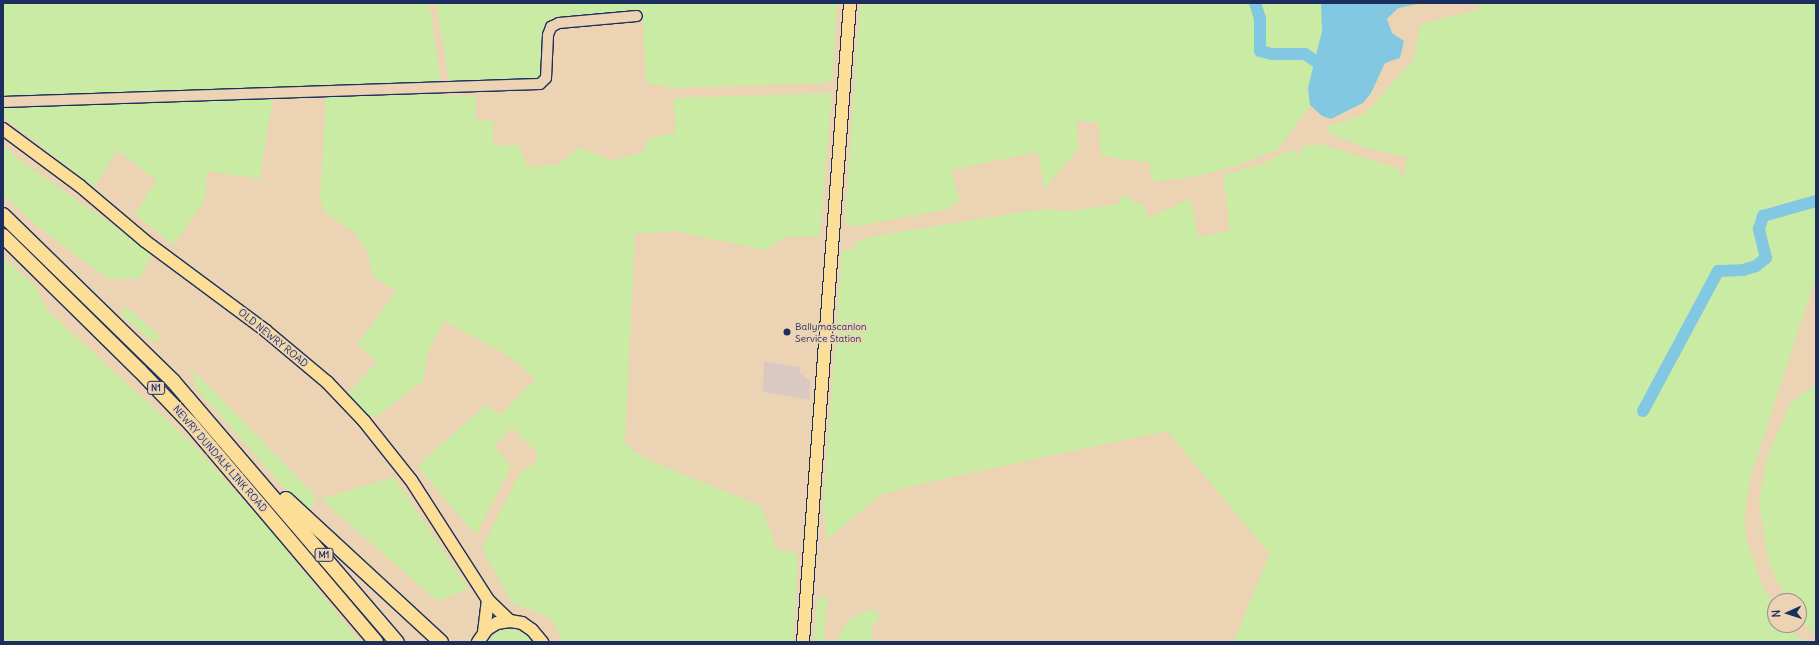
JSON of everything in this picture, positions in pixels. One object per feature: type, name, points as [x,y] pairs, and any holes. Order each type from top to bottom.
[{"type":"highway","name":"NEWRY DUNDALK LINK ROAD","points":[[3,215],[173,381],[250,469]]},
{"type":"highway","name":"NEWRY DUNDALK LINK ROAD","points":[[3,236],[140,370],[191,424],[376,642]]},
{"type":"highway","name":"M1","points":[[250,469],[397,642]]},
{"type":"highway","points":[[250,469],[280,492],[441,642]]},
{"type":"main road","points":[[802,642],[850,3]]},
{"type":"main road","name":"OLD NEWRY ROAD","points":[[3,129],[80,186],[145,241],[266,331],[327,382],[364,421],[411,480],[488,600],[510,621]]},
{"type":"main road","points":[[481,637],[488,600]]},
{"type":"main road","points":[[481,637],[498,623],[510,621],[522,623],[532,630],[542,642]]},
{"type":"street","points":[[3,102],[540,84],[546,78],[548,35],[552,27],[559,23],[637,16]]},
{"type":"shaded area","points":[[764,361],[800,367],[800,373],[810,381],[809,400],[763,392]]},
{"type":"green space","points":[[3,3],[429,3],[441,81],[3,98]]},
{"type":"green space","points":[[436,3],[837,3],[833,77],[828,83],[673,88],[646,83],[642,9],[552,21],[543,34],[542,77],[539,81],[450,85]]},
{"type":"green space","points":[[860,3],[1249,3],[1255,17],[1254,49],[1266,56],[1300,59],[1325,72],[1350,16],[1422,3],[1398,8],[1387,19],[1392,33],[1404,41],[1400,58],[1385,63],[1371,93],[1363,103],[1331,119],[1322,116],[1310,106],[1278,149],[1236,166],[1199,176],[1152,182],[1149,163],[1101,156],[1099,123],[1076,121],[1079,148],[1044,189],[1038,152],[951,170],[960,200],[945,210],[851,227],[845,220]]},
{"type":"green space","points":[[1261,3],[1337,3],[1329,63],[1302,50],[1273,52],[1263,48],[1264,15]]},
{"type":"green space","points":[[1481,3],[1816,3],[1816,276],[1750,479],[1745,515],[1746,538],[1763,587],[1767,594],[1767,633],[1794,633],[1802,642],[1233,642],[1270,554],[1167,431],[924,483],[881,495],[827,539],[823,508],[842,250],[854,250],[855,242],[875,236],[1021,212],[1045,209],[1070,211],[1118,204],[1125,193],[1135,203],[1142,203],[1149,217],[1191,199],[1198,237],[1230,231],[1223,175],[1264,163],[1290,150],[1300,155],[1302,148],[1309,145],[1324,145],[1397,168],[1404,178],[1407,157],[1367,148],[1331,134],[1327,127],[1365,114],[1414,59],[1420,24],[1477,10]]},
{"type":"green space","points":[[832,93],[820,236],[786,237],[765,250],[674,231],[635,234],[625,443],[646,459],[761,506],[778,550],[796,553],[798,560],[793,642],[563,642],[552,619],[511,602],[482,548],[520,472],[536,463],[537,453],[512,428],[495,446],[511,467],[476,535],[417,466],[486,405],[500,415],[535,379],[509,356],[444,321],[428,352],[423,381],[378,416],[364,415],[347,394],[377,362],[357,344],[396,291],[372,275],[368,253],[355,233],[326,214],[320,199],[326,97],[430,94],[476,96],[476,121],[493,120],[493,146],[518,145],[528,167],[559,164],[579,147],[612,161],[643,152],[649,138],[676,133],[673,98]]},
{"type":"green space","points":[[273,98],[260,179],[207,171],[205,200],[174,245],[135,214],[157,180],[117,151],[94,187],[3,117],[3,105]]},
{"type":"green space","points":[[3,145],[17,158],[153,253],[140,278],[108,279],[40,228],[3,195]]},
{"type":"green space","points":[[3,258],[34,284],[48,311],[193,444],[271,531],[360,642],[3,642]]},
{"type":"green space","points":[[127,307],[161,337],[153,342],[120,314]]},
{"type":"green space","points":[[193,370],[316,496],[310,511],[284,488],[196,388]]},
{"type":"green space","points":[[1816,384],[1816,636],[1807,626],[1807,593],[1784,593],[1775,577],[1768,560],[1759,503],[1766,461],[1790,403]]},
{"type":"green space","points":[[394,477],[469,589],[437,601],[321,499]]},
{"type":"green space","points":[[827,596],[824,642],[813,642],[818,597]]},
{"type":"green space","points":[[873,610],[880,616],[871,629],[873,642],[836,642],[848,620],[864,611]]},
{"type":"green space","points":[[507,629],[526,632],[535,642],[487,642],[498,631]]},
{"type":"water","points":[[1321,3],[1422,3],[1398,8],[1387,19],[1392,33],[1404,41],[1400,58],[1385,63],[1371,93],[1363,103],[1331,119],[1322,116],[1310,105],[1308,88],[1322,31]]},
{"type":"waterway","points":[[1255,3],[1260,18],[1260,51],[1272,54],[1305,54],[1327,69]]},
{"type":"waterway","points":[[1643,411],[1718,271],[1743,270],[1756,266],[1766,258],[1759,229],[1763,216],[1816,201]]},
{"type":"place","name":"Ballymascanlon Service Station","points":[[787,332]]}]
